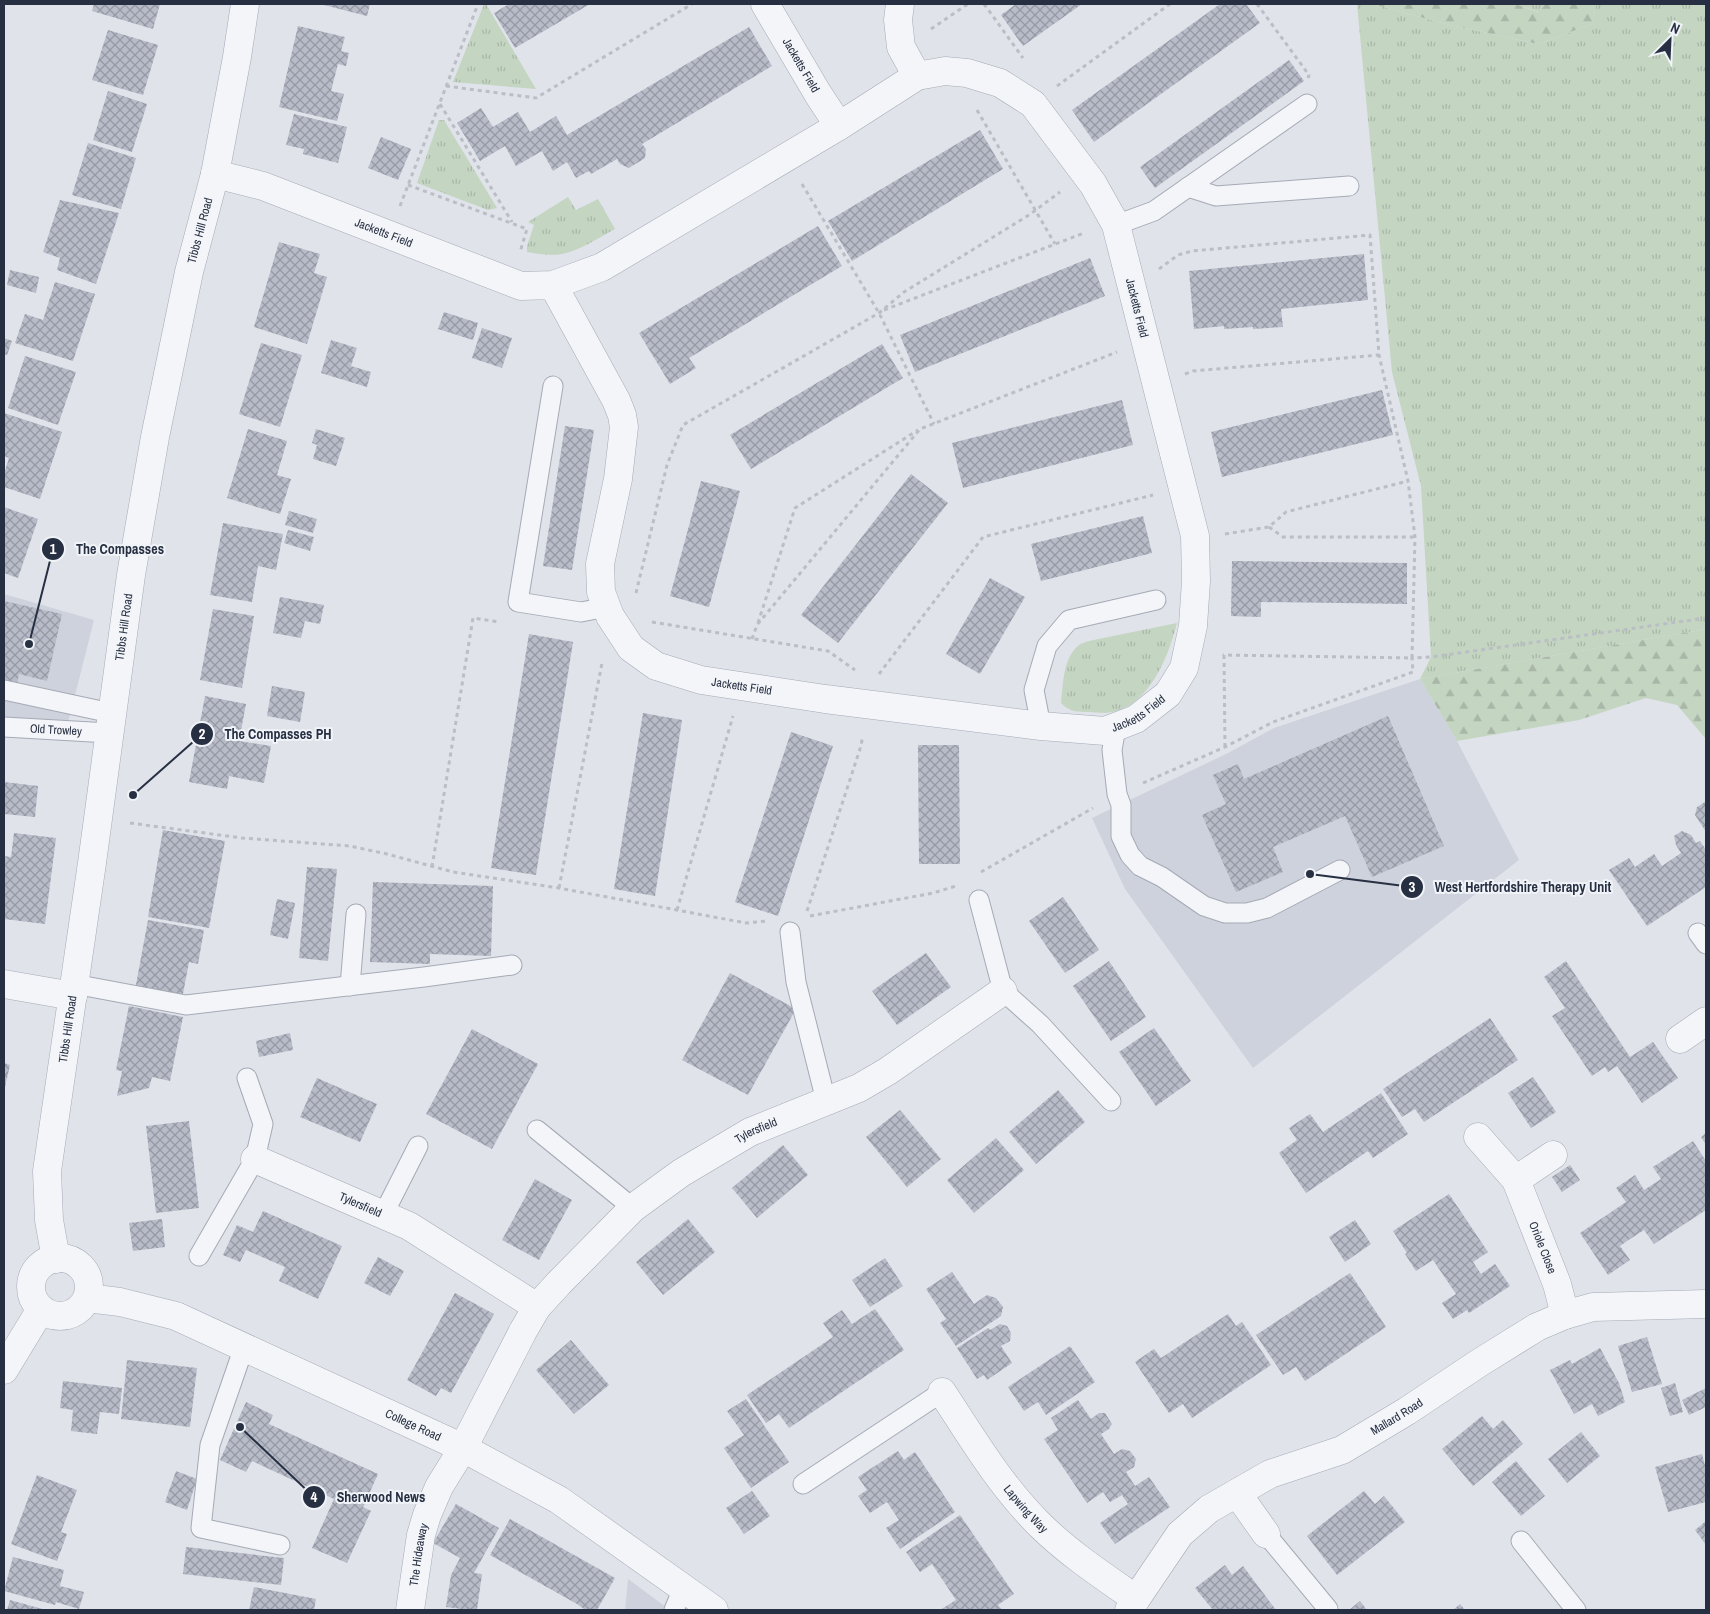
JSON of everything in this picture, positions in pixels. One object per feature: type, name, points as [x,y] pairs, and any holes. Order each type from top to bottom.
[{"type":"street","name":"Tibbs Hill Road","points":[[56,1258],[49,1220],[47,1171],[131,575],[155,437],[189,272],[215,174],[238,56],[244,4]]},
{"type":"street","name":"Jacketts Field","points":[[765,4],[839,126]]},
{"type":"street","points":[[900,4],[898,20],[901,47],[917,76]]},
{"type":"street","name":"Jacketts Field","points":[[215,174],[263,186],[521,286],[553,285],[602,268],[839,126],[917,76],[944,71],[967,73],[1000,83],[1033,104],[1093,184],[1114,222],[1195,536],[1196,581],[1193,626],[1184,668],[1168,694],[1136,720],[1105,731],[1041,726],[871,694],[742,686],[700,680],[656,666],[631,648],[618,617],[601,592],[600,564],[618,478],[624,427],[622,414],[553,285]]},
{"type":"street","points":[[4,984],[73,990]]},
{"type":"street","name":"Tylersfield","points":[[463,1448],[537,1307],[633,1208],[681,1173],[750,1132],[859,1088],[1003,991]]},
{"type":"street","points":[[1680,1039],[1706,1021]]},
{"type":"street","name":"Oriole Close","points":[[1478,1137],[1516,1180],[1557,1284],[1565,1315]]},
{"type":"street","points":[[1516,1180],[1553,1155]]},
{"type":"street","name":"Tylersfield","points":[[255,1158],[409,1226],[537,1307]]},
{"type":"street","points":[[56,1258],[66,1259],[75,1263],[83,1269],[88,1278],[89,1288],[83,1306],[67,1316],[49,1314],[41,1309],[32,1293],[34,1275],[40,1267],[56,1258]]},
{"type":"street","name":"College Road","points":[[87,1298],[120,1302],[176,1316],[463,1448],[559,1500],[679,1599],[714,1610]]},
{"type":"street","name":"Mallard Road","points":[[1132,1604],[1180,1534],[1209,1509],[1270,1474],[1342,1450],[1407,1411],[1478,1363],[1537,1327],[1565,1315],[1593,1307],[1706,1304]]},
{"type":"street","points":[[4,1370],[41,1309]]},
{"type":"street","name":"Lapwing Way","points":[[942,1392],[998,1476],[1019,1502],[1068,1550],[1132,1604]]},
{"type":"street","name":"The Hideaway","points":[[410,1610],[421,1535],[427,1515],[439,1487],[463,1448]]},
{"type":"street","points":[[1237,1493],[1266,1534]]},
{"type":"lane","points":[[1114,222],[1154,211],[1307,104]]},
{"type":"lane","points":[[1188,187],[1216,196],[1349,186]]},
{"type":"lane","points":[[553,386],[518,602],[618,617]]},
{"type":"lane","points":[[1041,726],[1034,690],[1047,646],[1069,620],[1156,600]]},
{"type":"lane","points":[[4,690],[110,723]]},
{"type":"lane","name":"Old Trowley","points":[[4,727],[110,723]]},
{"type":"lane","points":[[1116,727],[1112,750],[1120,805],[1121,836],[1130,856],[1140,866],[1162,877],[1204,906],[1225,913],[1246,913],[1267,908],[1340,870]]},
{"type":"lane","points":[[979,900],[1003,991],[1040,1024],[1110,1102]]},
{"type":"lane","points":[[350,986],[356,914]]},
{"type":"lane","points":[[790,932],[796,982],[826,1101]]},
{"type":"lane","points":[[73,990],[186,1004],[350,986],[512,965]]},
{"type":"lane","points":[[199,1256],[255,1158],[263,1124],[247,1078]]},
{"type":"lane","points":[[537,1130],[633,1208]]},
{"type":"lane","points":[[382,1215],[418,1146]]},
{"type":"lane","points":[[244,1347],[210,1446],[202,1528],[280,1545]]},
{"type":"lane","points":[[803,1484],[942,1392]]},
{"type":"lane","points":[[1266,1534],[1328,1608]]},
{"type":"lane","points":[[1520,1540],[1576,1610]]},
{"type":"path","points":[[389,236],[478,4]]},
{"type":"path","points":[[446,86],[536,98],[692,4]]},
{"type":"path","points":[[899,34],[926,33],[968,4]]},
{"type":"path","points":[[984,4],[1025,60]]},
{"type":"path","points":[[1033,104],[1170,4]]},
{"type":"path","points":[[1257,4],[1309,75],[1307,104]]},
{"type":"path","points":[[955,72],[1056,244]]},
{"type":"path","points":[[440,103],[512,223]]},
{"type":"path","points":[[786,157],[879,312],[934,424]]},
{"type":"path","points":[[559,888],[618,617],[633,607],[667,464],[683,425],[879,312],[904,292],[1036,210],[1085,175]]},
{"type":"path","points":[[408,185],[528,228],[510,282]]},
{"type":"path","points":[[879,312],[1114,222]]},
{"type":"path","points":[[977,873],[1117,794],[1224,747],[1273,722],[1413,672],[1415,537],[1408,481],[1379,355],[1370,235],[1192,251],[1167,261],[1158,273]]},
{"type":"path","points":[[752,638],[795,508],[920,429],[1145,341]]},
{"type":"path","points":[[1156,384],[1193,371],[1379,355]]},
{"type":"path","points":[[757,625],[920,429]]},
{"type":"path","points":[[1195,536],[1224,534],[1269,527],[1286,512],[1408,481]]},
{"type":"path","points":[[960,883],[952,888],[933,893],[806,916],[860,749],[871,694],[983,537],[1183,487]]},
{"type":"path","points":[[1269,527],[1283,537],[1415,537]]},
{"type":"path","points":[[618,617],[828,651],[871,694]]},
{"type":"path","points":[[432,867],[473,618],[502,623]]},
{"type":"path","points":[[1224,747],[1224,655],[1431,657],[1706,618]]},
{"type":"path","points":[[677,910],[742,686]]},
{"type":"path","points":[[129,823],[242,838],[350,846],[453,872],[559,888],[746,923],[771,920]]},
{"type":"shaded area","points":[[4,594],[94,620],[67,727],[4,720]]},
{"type":"shaded area","points":[[1420,679],[1457,741],[1519,860],[1253,1068],[1125,889],[1092,818],[1228,753],[1274,728]]},
{"type":"shaded area","points":[[628,1579],[670,1610],[625,1610]]},
{"type":"green space","points":[[484,4],[486,4],[536,89],[453,82]]},
{"type":"green space","points":[[1357,4],[1373,4],[1442,23],[1538,44],[1592,24],[1596,4],[1706,4],[1706,629],[1420,679],[1431,657],[1421,486],[1392,372]]},
{"type":"green space","points":[[1373,4],[1515,4],[1538,12],[1546,4],[1596,4],[1592,24],[1538,44],[1442,23]]},
{"type":"green space","points":[[1515,4],[1546,4],[1539,12]]},
{"type":"green space","points":[[439,120],[444,120],[497,208],[488,210],[417,183]]},
{"type":"green space","points":[[568,197],[576,210],[598,199],[615,229],[583,247],[562,254],[549,255],[527,252],[527,246],[534,225],[528,222]]},
{"type":"green space","points":[[1177,623],[1162,666],[1154,680],[1133,703],[1120,710],[1105,713],[1074,711],[1061,703],[1063,681],[1069,658],[1079,645],[1089,641]]},
{"type":"green space","points":[[1706,629],[1706,739],[1677,705],[1646,698],[1579,720],[1457,741],[1420,679]]},
{"type":"building","points":[[94,4],[160,4],[153,29],[92,11]]},
{"type":"building","points":[[320,4],[370,4],[367,16]]},
{"type":"building","points":[[509,4],[590,4],[515,48],[494,13]]},
{"type":"building","points":[[1016,4],[1082,4],[1023,46],[1001,15]]},
{"type":"building","points":[[1220,4],[1246,4],[1260,23],[1094,142],[1072,110]]},
{"type":"building","points":[[298,26],[345,37],[341,51],[349,53],[346,66],[338,64],[331,91],[344,94],[337,121],[279,107]]},
{"type":"building","points":[[749,27],[772,66],[642,144],[646,149],[645,158],[629,168],[620,164],[617,159],[591,174],[589,171],[576,178],[567,162],[553,171],[542,151],[516,166],[505,146],[480,161],[457,123],[481,108],[493,127],[518,112],[530,132],[556,116],[567,135]]},
{"type":"building","points":[[108,30],[158,45],[143,95],[92,80]]},
{"type":"building","points":[[1289,60],[1304,81],[1155,188],[1140,167]]},
{"type":"building","points":[[108,91],[147,104],[132,152],[93,140]]},
{"type":"building","points":[[294,114],[347,127],[338,163],[303,154],[304,149],[286,145]]},
{"type":"building","points":[[980,130],[1003,169],[852,261],[828,221]]},
{"type":"building","points":[[381,137],[411,149],[398,180],[368,168]]},
{"type":"building","points":[[88,143],[136,158],[121,209],[72,195]]},
{"type":"building","points":[[60,200],[119,213],[96,284],[57,270],[60,258],[43,252]]},
{"type":"building","points":[[818,226],[842,266],[689,358],[696,368],[670,384],[639,333]]},
{"type":"building","points":[[279,242],[320,254],[314,273],[327,277],[307,344],[254,327]]},
{"type":"building","points":[[1364,254],[1368,300],[1281,309],[1283,327],[1224,329],[1224,326],[1194,329],[1189,271]]},
{"type":"building","points":[[1090,258],[1105,296],[915,372],[900,335]]},
{"type":"building","points":[[10,270],[39,277],[36,293],[7,285]]},
{"type":"building","points":[[55,282],[95,294],[73,361],[15,343],[25,314],[43,320]]},
{"type":"building","points":[[444,312],[478,323],[473,340],[438,329]]},
{"type":"building","points":[[482,328],[512,338],[502,368],[472,358]]},
{"type":"building","points":[[4,338],[12,341],[7,355],[4,354]]},
{"type":"building","points":[[331,340],[357,348],[351,366],[371,372],[367,387],[321,373]]},
{"type":"building","points":[[261,343],[302,355],[280,427],[239,414]]},
{"type":"building","points":[[882,344],[903,378],[751,469],[730,435]]},
{"type":"building","points":[[25,356],[76,372],[58,425],[8,408]]},
{"type":"building","points":[[1382,390],[1393,435],[1222,477],[1211,432]]},
{"type":"building","points":[[1122,400],[1133,445],[963,488],[952,443]]},
{"type":"building","points":[[4,413],[62,432],[40,499],[4,487],[4,474],[9,458],[4,456]]},
{"type":"building","points":[[565,426],[594,430],[572,570],[543,566]]},
{"type":"building","points":[[248,429],[287,441],[277,475],[291,479],[280,514],[227,498]]},
{"type":"building","points":[[316,429],[345,438],[336,466],[313,459],[317,445],[312,443]]},
{"type":"building","points":[[911,474],[948,503],[838,643],[801,615]]},
{"type":"building","points":[[701,481],[740,491],[709,607],[670,596]]},
{"type":"building","points":[[4,507],[38,519],[18,578],[4,573]]},
{"type":"building","points":[[289,511],[317,519],[313,533],[285,525]]},
{"type":"building","points":[[1143,516],[1152,553],[1041,581],[1031,544]]},
{"type":"building","points":[[223,523],[283,534],[276,570],[258,566],[252,602],[210,595]]},
{"type":"building","points":[[288,530],[314,537],[310,551],[284,543]]},
{"type":"building","points":[[1232,561],[1407,563],[1407,604],[1261,602],[1261,617],[1231,616]]},
{"type":"building","points":[[990,578],[1025,597],[980,674],[946,654]]},
{"type":"building","points":[[280,597],[324,605],[320,624],[305,621],[301,638],[273,633]]},
{"type":"building","points":[[4,601],[62,614],[47,681],[19,674],[17,685],[4,682]]},
{"type":"building","points":[[213,609],[254,616],[242,688],[200,680]]},
{"type":"building","points":[[529,634],[573,642],[536,875],[491,868]]},
{"type":"building","points":[[272,686],[305,692],[300,722],[267,716]]},
{"type":"building","points":[[205,696],[246,704],[239,741],[271,746],[264,783],[229,776],[227,789],[189,782]]},
{"type":"building","points":[[643,713],[682,720],[655,896],[614,889]]},
{"type":"building","points":[[1388,716],[1444,846],[1372,877],[1345,816],[1273,847],[1283,872],[1236,892],[1202,815],[1226,804],[1213,775],[1238,764],[1244,779]]},
{"type":"building","points":[[791,732],[833,746],[778,916],[735,902]]},
{"type":"building","points":[[918,745],[959,745],[960,864],[919,864]]},
{"type":"building","points":[[4,782],[38,786],[35,817],[4,814]]},
{"type":"building","points":[[1705,802],[1706,832],[1695,815],[1697,807]]},
{"type":"building","points":[[163,830],[225,841],[209,928],[148,917]]},
{"type":"building","points":[[1682,831],[1691,835],[1696,843],[1700,841],[1706,850],[1706,887],[1647,926],[1609,870],[1629,858],[1635,867],[1654,854],[1662,866],[1681,853],[1676,845],[1674,836]]},
{"type":"building","points":[[14,833],[56,838],[45,924],[4,919],[4,856],[11,857]]},
{"type":"building","points":[[307,867],[337,869],[328,961],[299,958]]},
{"type":"building","points":[[373,882],[493,886],[491,956],[430,954],[430,964],[370,962]]},
{"type":"building","points":[[1063,897],[1099,950],[1065,973],[1029,921]]},
{"type":"building","points":[[277,899],[295,903],[288,939],[270,935]]},
{"type":"building","points":[[148,920],[204,930],[198,964],[189,962],[182,999],[135,990]]},
{"type":"building","points":[[926,953],[951,987],[897,1025],[872,991]]},
{"type":"building","points":[[1109,961],[1146,1017],[1111,1041],[1073,986]]},
{"type":"building","points":[[1566,961],[1630,1057],[1653,1042],[1678,1078],[1642,1103],[1617,1066],[1608,1072],[1605,1067],[1592,1076],[1552,1016],[1565,1008],[1544,977]]},
{"type":"building","points":[[730,973],[796,1009],[748,1095],[682,1060]]},
{"type":"building","points":[[129,1006],[183,1017],[170,1081],[152,1077],[149,1088],[117,1096],[122,1071],[116,1070]]},
{"type":"building","points":[[1490,1018],[1518,1060],[1424,1122],[1415,1109],[1402,1117],[1383,1089]]},
{"type":"building","points":[[1154,1028],[1191,1081],[1156,1106],[1119,1052]]},
{"type":"building","points":[[472,1029],[538,1064],[492,1149],[426,1114]]},
{"type":"building","points":[[290,1033],[293,1050],[259,1057],[256,1041]]},
{"type":"building","points":[[4,1063],[10,1065],[5,1087],[4,1087]]},
{"type":"building","points":[[1533,1077],[1556,1112],[1531,1128],[1508,1093]]},
{"type":"building","points":[[317,1078],[377,1104],[360,1142],[300,1117]]},
{"type":"building","points":[[1058,1090],[1085,1122],[1036,1164],[1009,1132]]},
{"type":"building","points":[[1381,1093],[1408,1134],[1373,1158],[1368,1151],[1306,1193],[1279,1153],[1297,1140],[1289,1128],[1310,1114],[1323,1132]]},
{"type":"building","points":[[900,1110],[941,1159],[907,1187],[866,1137]]},
{"type":"building","points":[[189,1121],[199,1208],[156,1213],[146,1126]]},
{"type":"building","points":[[1706,1133],[1706,1145],[1701,1137]]},
{"type":"building","points":[[996,1138],[1024,1170],[974,1213],[947,1180]]},
{"type":"building","points":[[1693,1141],[1706,1161],[1706,1210],[1654,1244],[1644,1230],[1630,1239],[1620,1246],[1630,1260],[1608,1275],[1580,1233],[1626,1202],[1616,1188],[1635,1175],[1644,1190],[1661,1179],[1653,1167]]},
{"type":"building","points":[[783,1145],[808,1175],[757,1218],[732,1188]]},
{"type":"building","points":[[1570,1165],[1580,1180],[1562,1192],[1552,1177]]},
{"type":"building","points":[[535,1179],[572,1200],[539,1260],[502,1240]]},
{"type":"building","points":[[1449,1194],[1488,1252],[1473,1262],[1481,1274],[1495,1264],[1510,1286],[1469,1313],[1467,1310],[1453,1319],[1442,1303],[1456,1294],[1433,1260],[1416,1271],[1393,1231]]},
{"type":"building","points":[[263,1211],[342,1246],[318,1299],[279,1281],[285,1267],[246,1250],[240,1262],[223,1255],[237,1225],[253,1232]]},
{"type":"building","points":[[162,1219],[165,1247],[133,1251],[129,1223]]},
{"type":"building","points":[[688,1219],[715,1252],[663,1295],[636,1262]]},
{"type":"building","points":[[1355,1220],[1371,1244],[1345,1262],[1329,1237]]},
{"type":"building","points":[[378,1257],[404,1271],[390,1296],[364,1283]]},
{"type":"building","points":[[885,1258],[903,1286],[870,1307],[852,1280]]},
{"type":"building","points":[[952,1272],[974,1304],[987,1295],[996,1298],[1003,1307],[1001,1316],[956,1346],[940,1323],[946,1319],[926,1289]]},
{"type":"building","points":[[1350,1273],[1386,1327],[1305,1381],[1296,1367],[1283,1375],[1256,1335]]},
{"type":"building","points":[[455,1293],[494,1314],[451,1393],[441,1388],[436,1396],[407,1380]]},
{"type":"building","points":[[875,1309],[904,1350],[789,1428],[779,1414],[766,1423],[747,1395],[833,1337],[823,1323],[842,1310],[852,1324]]},
{"type":"building","points":[[1228,1314],[1236,1326],[1242,1322],[1271,1365],[1192,1418],[1183,1404],[1169,1413],[1135,1362],[1154,1349],[1161,1358]]},
{"type":"building","points":[[1000,1324],[1007,1326],[1011,1333],[1010,1341],[1001,1346],[1012,1363],[987,1380],[984,1375],[977,1379],[957,1348],[988,1328],[990,1330]]},
{"type":"building","points":[[1647,1337],[1662,1384],[1632,1392],[1618,1346]]},
{"type":"building","points":[[571,1340],[609,1385],[574,1414],[536,1370]]},
{"type":"building","points":[[1070,1346],[1095,1382],[1046,1415],[1038,1402],[1024,1411],[1008,1387]]},
{"type":"building","points":[[1600,1348],[1619,1383],[1625,1402],[1598,1416],[1592,1404],[1574,1414],[1550,1370],[1570,1360],[1572,1364]]},
{"type":"building","points":[[127,1360],[197,1368],[190,1427],[121,1419]]},
{"type":"building","points":[[63,1381],[122,1388],[119,1414],[100,1412],[97,1434],[71,1431],[73,1410],[60,1408]]},
{"type":"building","points":[[1675,1383],[1683,1412],[1670,1416],[1661,1388]]},
{"type":"building","points":[[1706,1388],[1706,1407],[1689,1415],[1682,1400]]},
{"type":"building","points":[[746,1399],[789,1462],[751,1488],[724,1448],[744,1435],[727,1411]]},
{"type":"building","points":[[1078,1400],[1091,1419],[1099,1413],[1105,1413],[1112,1424],[1109,1429],[1101,1434],[1114,1454],[1122,1449],[1130,1451],[1136,1459],[1134,1467],[1126,1472],[1135,1486],[1149,1477],[1170,1507],[1115,1544],[1100,1523],[1128,1504],[1122,1495],[1110,1502],[1103,1492],[1087,1503],[1044,1439],[1058,1430],[1051,1418]]},
{"type":"building","points":[[246,1402],[273,1415],[269,1424],[378,1474],[363,1507],[371,1511],[347,1563],[312,1548],[334,1499],[252,1461],[246,1472],[220,1460]]},
{"type":"building","points":[[1482,1416],[1493,1429],[1503,1420],[1523,1444],[1473,1486],[1442,1449]]},
{"type":"building","points":[[1581,1432],[1600,1456],[1567,1483],[1548,1459]]},
{"type":"building","points":[[898,1451],[904,1460],[915,1452],[955,1512],[900,1549],[886,1528],[899,1520],[887,1502],[870,1513],[858,1496],[867,1490],[858,1477]]},
{"type":"building","points":[[1702,1454],[1706,1469],[1706,1502],[1668,1512],[1655,1467]]},
{"type":"building","points":[[1516,1461],[1545,1496],[1521,1516],[1492,1482]]},
{"type":"building","points":[[176,1471],[197,1479],[187,1510],[165,1502]]},
{"type":"building","points":[[37,1475],[77,1490],[61,1532],[67,1534],[57,1561],[11,1544]]},
{"type":"building","points":[[752,1491],[770,1516],[744,1534],[726,1508]]},
{"type":"building","points":[[1364,1491],[1375,1504],[1384,1496],[1405,1522],[1337,1575],[1307,1536]]},
{"type":"building","points":[[456,1504],[499,1528],[474,1573],[482,1574],[477,1610],[446,1607],[451,1575],[460,1558],[433,1543]]},
{"type":"building","points":[[960,1515],[1014,1594],[998,1605],[1002,1610],[940,1610],[956,1600],[932,1564],[920,1572],[906,1552]]},
{"type":"building","points":[[510,1519],[615,1578],[597,1610],[583,1610],[577,1604],[490,1555]]},
{"type":"building","points":[[1706,1521],[1706,1545],[1695,1530]]},
{"type":"building","points":[[186,1547],[284,1558],[281,1585],[183,1574]]},
{"type":"building","points":[[13,1557],[64,1570],[60,1586],[84,1592],[79,1609],[56,1602],[55,1605],[4,1591]]},
{"type":"building","points":[[1225,1565],[1232,1575],[1243,1566],[1276,1610],[1213,1610],[1195,1588]]},
{"type":"building","points":[[254,1587],[316,1599],[314,1610],[249,1610]]},
{"type":"building","points":[[10,1600],[46,1610],[7,1610]]},
{"type":"building","points":[[1360,1601],[1367,1610],[1349,1610]]},
{"type":"building","points":[[1460,1604],[1465,1610],[1453,1610]]},
{"type":"place","name":"The Compasses","points":[[29,644]]},
{"type":"place","name":"The Compasses PH","points":[[133,795]]},
{"type":"place","name":"West Hertfordshire Therapy Unit","points":[[1310,874]]},
{"type":"place","name":"Sherwood News","points":[[240,1427]]}]
